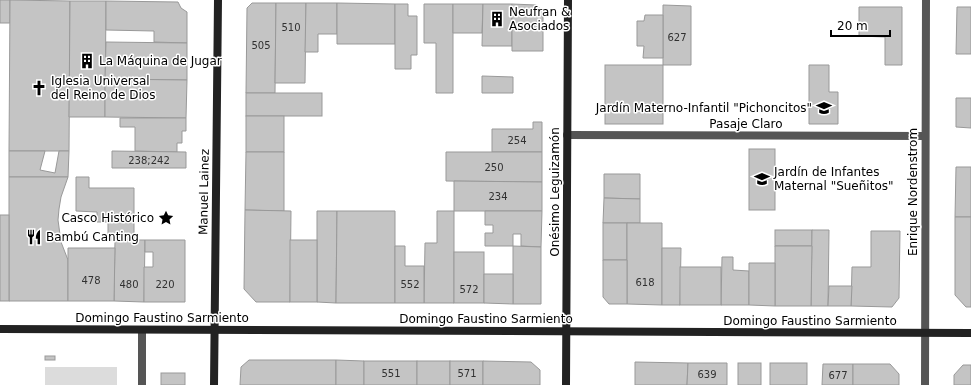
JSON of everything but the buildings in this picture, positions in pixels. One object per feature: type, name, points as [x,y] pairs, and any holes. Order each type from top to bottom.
[{"type":"main road","name":"Manuel Lainez","points":[[214,385],[218,0]]},
{"type":"main road","name":"Onésimo Leguizamón","points":[[566,385],[568,0]]},
{"type":"main road","name":"Domingo Faustino Sarmiento","points":[[0,329],[971,333]]},
{"type":"street","name":"Enrique Nordenstrom","points":[[925,385],[926,0]]},
{"type":"street","name":"Pasaje Claro","points":[[567,135],[925,136]]},
{"type":"street","points":[[142,330],[142,385]]},
{"type":"shaded area","points":[[45,367],[117,367],[117,385],[45,385]]},
{"type":"place","name":"Neufran & Asociados","points":[[497,19]]},
{"type":"place","name":"La Máquina de Jugar","points":[[87,61]]},
{"type":"place","name":"Iglesia Universal del Reino de Dios","points":[[39,88]]},
{"type":"place","name":"Jardín Materno-Infantil \"Pichoncitos\"","points":[[824,108]]},
{"type":"place","name":"Jardín de Infantes Maternal \"Sueñitos\"","points":[[762,179]]},
{"type":"place","name":"Casco Histórico","points":[[166,218]]},
{"type":"place","name":"Bambú Canting","points":[[34,237]]}]
